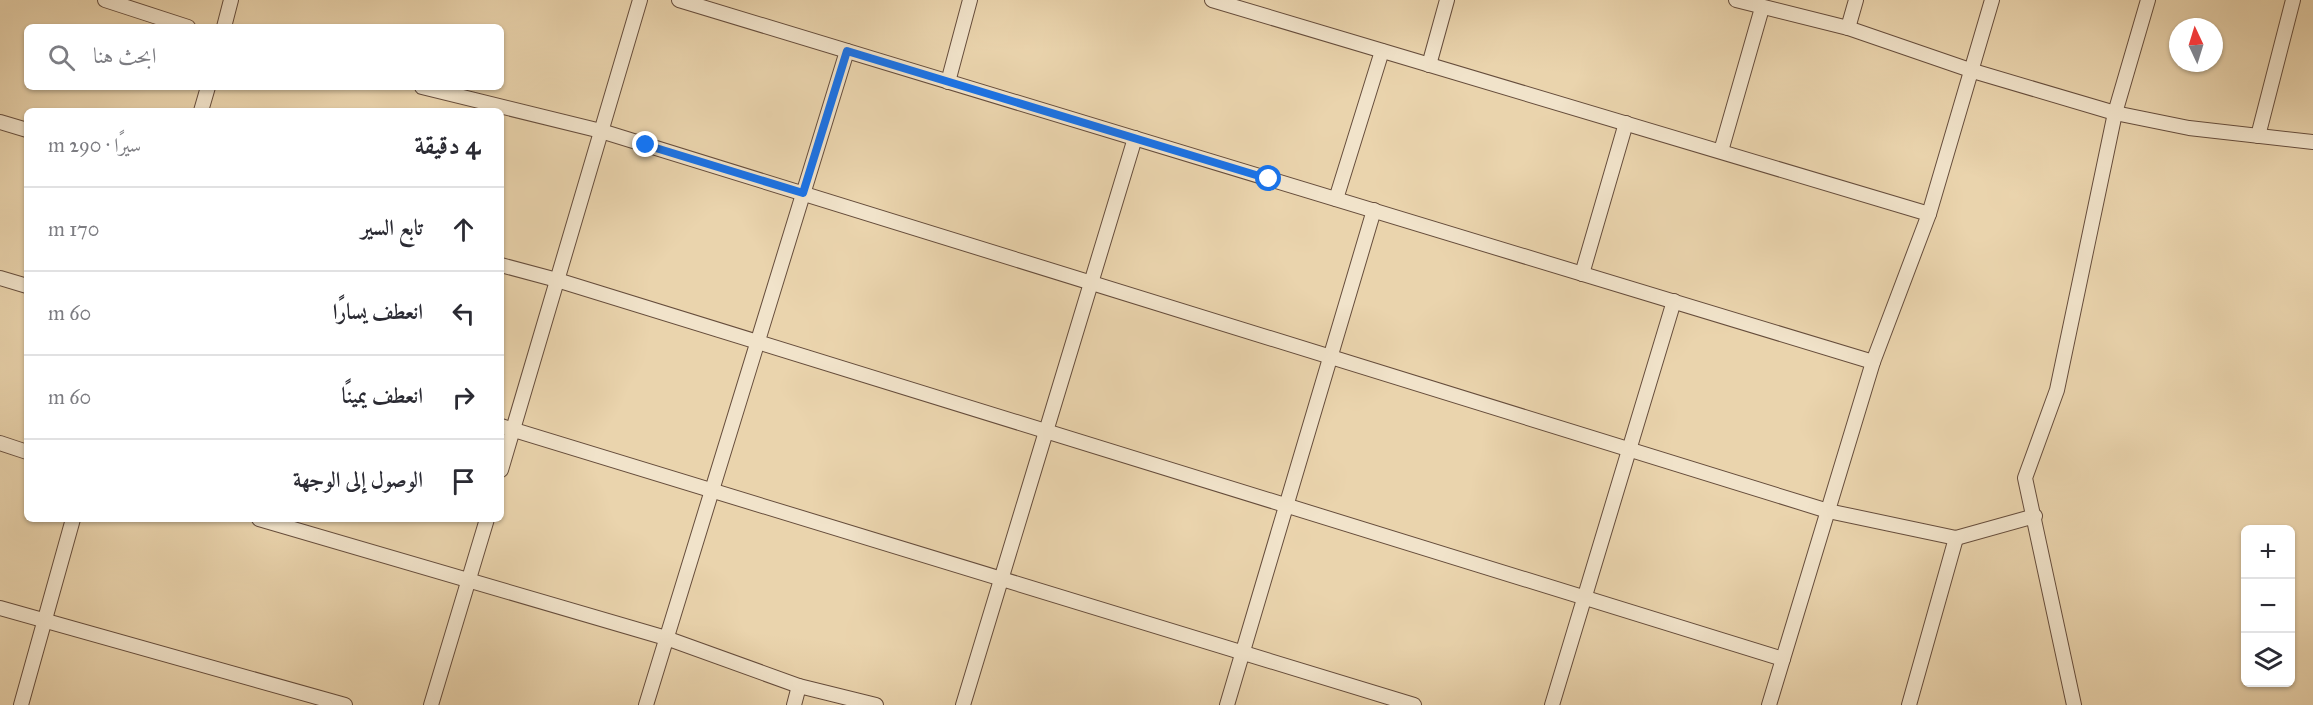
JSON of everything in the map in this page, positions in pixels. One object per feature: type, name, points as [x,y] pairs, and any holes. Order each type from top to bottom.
[{"type":"street","points":[[105,0],[179,24]]},
{"type":"street","points":[[225,24],[231,0]]},
{"type":"street","points":[[504,448],[507,427],[557,280],[640,0]]},
{"type":"street","points":[[679,0],[1873,362]]},
{"type":"street","points":[[948,82],[970,0]]},
{"type":"street","points":[[1212,0],[1929,214]]},
{"type":"street","points":[[1429,65],[1447,0]]},
{"type":"street","points":[[1736,0],[1848,28],[1972,71],[2115,113],[2189,128],[2313,142]]},
{"type":"street","points":[[1848,28],[1856,0]]},
{"type":"street","points":[[1769,705],[1873,362],[1929,214],[1992,0]]},
{"type":"street","points":[[2074,705],[2025,478],[2057,390],[2115,113],[2148,0]]},
{"type":"street","points":[[2258,136],[2293,0]]},
{"type":"street","points":[[1721,151],[1762,8]]},
{"type":"street","points":[[646,705],[847,51]]},
{"type":"street","points":[[1336,199],[1382,51]]},
{"type":"street","points":[[202,108],[207,90]]},
{"type":"street","points":[[434,90],[601,131],[1828,511],[1956,537],[2035,516]]},
{"type":"street","points":[[0,122],[24,129]]},
{"type":"street","points":[[1582,274],[1626,123]]},
{"type":"street","points":[[963,705],[1135,138]]},
{"type":"street","points":[[1227,705],[1374,210]]},
{"type":"street","points":[[504,266],[557,280],[1783,659]]},
{"type":"street","points":[[0,278],[24,285]]},
{"type":"street","points":[[1552,705],[1674,301]]},
{"type":"street","points":[[507,427],[1414,705]]},
{"type":"street","points":[[0,443],[24,451]]},
{"type":"street","points":[[21,705],[72,522]]},
{"type":"street","points":[[270,522],[666,638],[799,686],[876,705]]},
{"type":"street","points":[[431,705],[485,522]]},
{"type":"street","points":[[1909,705],[1956,537]]},
{"type":"street","points":[[0,608],[345,705]]},
{"type":"street","points":[[794,705],[799,686]]},
{"type":"route","points":[[646,145],[803,193],[847,51],[1269,179]]}]
